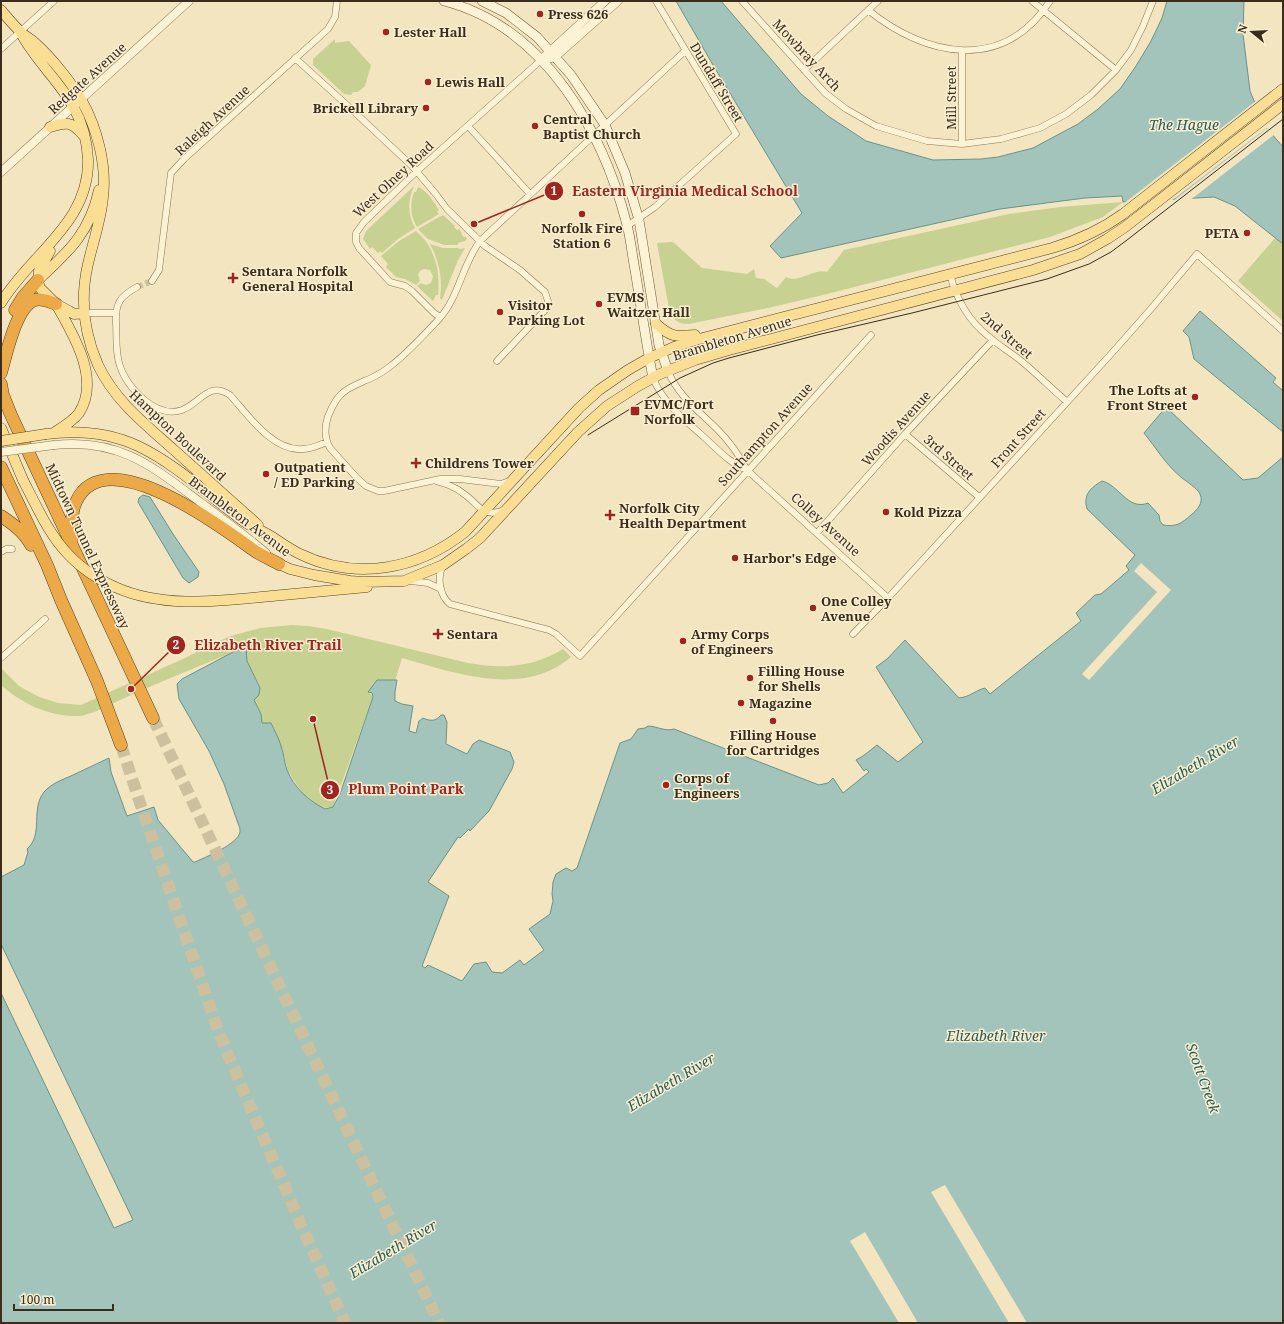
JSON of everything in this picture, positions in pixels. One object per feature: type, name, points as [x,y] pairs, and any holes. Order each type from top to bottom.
[{"type":"highway","points":[[1,349],[6,329],[12,315],[23,297],[38,280]]},
{"type":"highway","points":[[1,374],[11,338],[25,308],[37,299],[56,304]]},
{"type":"highway","name":"Midtown Tunnel Expressway","points":[[1,384],[3,395],[11,415],[153,718]]},
{"type":"highway","points":[[1,467],[3,477],[26,536],[36,553],[54,593],[60,600]]},
{"type":"highway","points":[[3,477],[47,565],[60,600],[97,681],[121,745]]},
{"type":"highway","points":[[71,544],[72,516],[78,499],[83,492],[95,483],[103,480],[122,479],[143,485],[172,499],[231,533],[264,557],[279,564]]},
{"type":"highway","points":[[1,510],[5,518],[26,536]]},
{"type":"main road","name":"Colley Avenue","points":[[444,1],[471,10],[501,25],[528,46],[564,88],[594,135],[616,189],[627,226],[653,378]]},
{"type":"main road","name":"Colley Avenue","points":[[482,1],[506,13],[536,37],[571,76],[605,125],[625,173],[639,220],[661,352],[668,371]]},
{"type":"main road","name":"Hampton Boulevard","points":[[1,10],[20,32],[29,48],[73,106],[85,137],[88,160],[85,187],[75,212],[63,229],[12,285],[1,303]]},
{"type":"main road","name":"Hampton Boulevard","points":[[20,32],[35,43],[50,58],[81,99],[99,146],[104,179],[103,197],[100,216],[86,273],[84,294],[84,313],[89,338],[98,364],[109,385],[122,402],[144,424],[270,536]]},
{"type":"main road","name":"Brambleton Avenue","points":[[1,441],[50,433],[78,432],[112,437],[138,446],[165,461],[244,522],[299,554],[330,565],[360,569],[392,567],[420,560],[447,545],[465,532],[589,399],[618,377],[649,358],[661,352],[733,329],[950,274],[1063,244],[1089,235],[1128,210],[1282,90]]},
{"type":"main road","name":"Brambleton Avenue","points":[[279,564],[301,572],[340,580],[363,582],[404,581],[442,565],[480,538],[592,418],[622,396],[653,378],[695,360],[729,350],[1032,270],[1089,250],[1116,232],[1283,104]]},
{"type":"main road","points":[[50,127],[71,124],[85,137]]},
{"type":"main road","points":[[38,280],[73,246],[85,229],[98,194],[102,163]]},
{"type":"main road","points":[[63,229],[39,268],[39,285],[42,291],[56,304],[72,313],[84,313]]},
{"type":"main road","points":[[50,433],[75,417],[86,397],[87,389],[85,370],[77,342],[56,304]]},
{"type":"main road","points":[[656,324],[675,336],[733,329]]},
{"type":"main road","points":[[1,428],[45,524],[58,544],[69,557],[84,570],[104,583],[125,592],[151,599],[199,602],[381,586],[404,581]]},
{"type":"street","points":[[1,49],[54,1]]},
{"type":"street","name":"Redgate Avenue","points":[[1,172],[188,1]]},
{"type":"street","name":"Raleigh Avenue","points":[[152,281],[159,270],[171,173],[184,159],[328,29],[335,17],[337,1]]},
{"type":"street","name":"West Olney Road","points":[[552,54],[605,1]]},
{"type":"street","name":"West Olney Road","points":[[440,318],[434,314],[412,291],[405,286],[390,282],[359,248],[356,238],[358,229],[416,172],[540,61],[552,54],[618,1]]},
{"type":"street","name":"Dundaff Street","points":[[627,226],[639,220],[655,207],[736,134],[656,1]]},
{"type":"street","name":"Mowbray Arch","points":[[742,1],[804,70],[830,97],[846,109],[876,126],[927,141],[962,144],[1001,139],[1040,128],[1066,114],[1091,95],[1116,70],[1134,44],[1144,26],[1153,1]]},
{"type":"street","points":[[804,70],[878,1]]},
{"type":"street","points":[[1032,1],[1116,70]]},
{"type":"street","points":[[868,10],[886,24],[908,36],[952,50],[976,51],[1001,44],[1022,32],[1044,10],[1050,1]]},
{"type":"street","points":[[514,480],[501,484],[460,479],[434,480],[384,491],[372,489],[357,478],[330,448],[325,436],[326,423],[331,410],[342,392],[376,376],[388,368],[440,318],[455,295],[466,263],[480,241],[685,51]]},
{"type":"street","name":"Mill Street","points":[[962,51],[962,144]]},
{"type":"street","points":[[295,58],[412,166],[447,209],[488,249],[520,270],[545,292],[548,301],[546,309],[497,361]]},
{"type":"street","points":[[468,126],[530,194]]},
{"type":"street","name":"Front Street","points":[[853,634],[888,598],[1150,310],[1197,254],[1283,331]]},
{"type":"street","name":"2nd Street","points":[[950,274],[955,291],[973,321],[993,340],[1021,361],[1066,401]]},
{"type":"street","points":[[137,287],[129,291],[121,298],[117,306],[116,313],[119,364],[123,374],[136,392],[149,404],[166,411],[182,410],[194,404],[209,391],[223,391],[230,395],[268,436],[280,444],[290,448],[303,450],[327,442]]},
{"type":"street","points":[[84,313],[116,313]]},
{"type":"street","name":"Southampton Avenue","points":[[441,589],[446,600],[450,604],[549,630],[556,634],[580,656],[871,335]]},
{"type":"street","name":"Woodis Avenue","points":[[817,533],[905,434],[993,340]]},
{"type":"street","name":"Colley Avenue","points":[[668,371],[680,393],[724,437],[741,457],[747,470]]},
{"type":"street","name":"Colley Avenue","points":[[653,378],[662,395],[677,412],[734,464],[747,470],[888,598]]},
{"type":"street","name":"3rd Street","points":[[905,434],[979,497]]},
{"type":"street","name":"Brambleton Avenue","points":[[1,452],[67,443],[104,447],[130,455],[151,466],[250,539],[279,564]]},
{"type":"street","points":[[434,480],[454,487],[466,494],[481,509],[486,511],[493,512],[508,508]]},
{"type":"street","points":[[1,552],[6,549],[12,549]]},
{"type":"street","points":[[441,589],[439,572],[442,565]]},
{"type":"street","points":[[404,581],[422,581],[441,589]]},
{"type":"street","points":[[1,658],[45,619]]},
{"type":"green space","points":[[335,39],[335,43],[349,41],[371,65],[365,86],[358,92],[353,92],[351,95],[344,94],[313,65],[313,59]]},
{"type":"green space","points":[[414,186],[410,196],[409,207],[412,223],[415,228],[398,239],[382,253],[380,251],[378,253],[372,247],[370,249],[363,239],[366,231]]},
{"type":"green space","points":[[418,187],[430,197],[439,210],[437,212],[439,214],[417,227],[413,219],[411,205],[414,192],[416,192]]},
{"type":"green space","points":[[1123,202],[1103,217],[1050,237],[823,295],[689,324],[678,322],[670,314],[657,243],[673,242],[702,268],[747,274],[754,269],[756,278],[764,279],[777,288],[786,277],[796,279],[817,272],[827,272],[844,250],[1009,214],[1060,207]]},
{"type":"green space","points":[[443,215],[455,226],[454,227],[457,230],[459,229],[464,237],[465,236],[467,239],[465,241],[458,243],[458,245],[444,245],[428,239],[418,229]]},
{"type":"green space","points":[[416,231],[426,241],[433,255],[437,268],[439,281],[438,295],[436,295],[433,301],[417,286],[421,283],[426,285],[431,283],[433,276],[430,270],[424,269],[420,271],[418,275],[420,281],[416,285],[405,279],[396,277],[386,267],[388,264],[381,256],[399,241]]},
{"type":"green space","points":[[1275,238],[1283,244],[1283,321],[1238,281]]},
{"type":"green space","points":[[430,244],[443,248],[465,248],[458,260],[442,300],[440,298],[440,270]]},
{"type":"green space","points":[[292,625],[327,629],[481,665],[505,666],[528,663],[540,660],[563,649],[571,657],[552,669],[532,677],[510,679],[466,675],[402,658],[395,681],[368,691],[373,697],[333,807],[322,808],[303,795],[288,771],[282,748],[262,723],[261,714],[254,700],[258,695],[259,685],[249,666],[246,655],[246,647],[147,688],[99,710],[79,716],[68,716],[47,712],[18,698],[1,685],[1,668],[19,686],[39,697],[58,703],[81,705],[231,636],[260,628]]},
{"type":"water","name":"The Hague","points":[[676,1],[721,1],[801,94],[828,116],[866,141],[933,160],[981,159],[998,157],[1033,148],[1078,124],[1098,109],[1120,89],[1151,41],[1162,18],[1167,1],[1244,1],[1243,34],[1250,91],[1264,125],[1283,147],[1283,244],[1235,206],[1214,197],[1123,202],[1122,196],[1085,198],[1000,209],[781,258],[770,246],[802,213]]},
{"type":"water","points":[[1200,311],[1276,378],[1273,382],[1283,391],[1283,432],[1194,359],[1189,337],[1183,331]]},
{"type":"water","name":"Elizabeth River","points":[[1166,407],[1243,480],[1258,478],[1283,457],[1283,1323],[1,1323],[1,993],[114,1228],[133,1220],[1,944],[1,877],[24,865],[28,852],[27,849],[35,836],[38,806],[44,792],[57,782],[109,758],[111,772],[127,816],[154,807],[158,820],[193,862],[221,850],[238,837],[240,828],[224,784],[209,751],[179,699],[177,684],[182,679],[235,651],[246,647],[247,661],[260,688],[259,695],[254,700],[261,714],[262,723],[271,723],[278,737],[287,770],[294,783],[308,798],[325,809],[333,807],[340,794],[373,697],[372,693],[368,692],[377,680],[397,680],[395,701],[413,706],[409,731],[416,733],[419,721],[423,718],[432,720],[444,715],[447,722],[446,744],[467,754],[473,744],[479,740],[510,752],[514,762],[512,769],[489,811],[470,831],[469,829],[460,838],[458,837],[428,882],[449,896],[422,966],[425,968],[428,965],[462,981],[474,964],[486,962],[492,972],[502,973],[520,960],[524,965],[544,950],[529,929],[550,914],[553,901],[553,882],[556,874],[566,868],[572,871],[577,868],[620,743],[631,739],[638,729],[651,726],[667,730],[674,729],[819,785],[828,783],[833,778],[843,793],[869,772],[866,769],[864,771],[856,760],[877,745],[898,762],[923,742],[876,667],[887,659],[905,640],[959,698],[985,688],[990,694],[1081,621],[1076,613],[1095,595],[1101,594],[1129,570],[1126,566],[1135,555],[1087,509],[1086,500],[1088,492],[1094,486],[1102,481],[1114,487],[1129,501],[1135,504],[1141,505],[1148,503],[1159,515],[1160,521],[1163,525],[1171,526],[1181,523],[1196,511],[1199,506],[1201,497],[1199,492],[1171,468],[1144,433]]},
{"type":"water","points":[[143,495],[150,497],[199,572],[198,577],[189,583],[183,578],[138,502],[139,498]]},
{"type":"pier","points":[[1256,101],[1265,124],[1268,127],[1171,201],[1123,204]]},
{"type":"pier","points":[[1269,127],[1275,134],[1189,201],[1173,201]]},
{"type":"pier","points":[[1141,563],[1171,590],[1089,680],[1082,674],[1157,592],[1134,571]]},
{"type":"pier","points":[[945,1185],[1027,1323],[1009,1323],[931,1192]]},
{"type":"pier","points":[[865,1232],[918,1323],[899,1323],[850,1241]]},
{"type":"tunnel","points":[[137,287],[152,281]]},
{"type":"tunnel","points":[[153,718],[439,1323]]},
{"type":"tunnel","points":[[121,745],[218,1030],[345,1323]]},
{"type":"tram line","points":[[588,435],[680,378],[713,363],[817,335],[1047,279],[1089,264],[1111,252],[1283,119]]},
{"type":"place","name":"Press 626","points":[[540,14]]},
{"type":"place","name":"Lester Hall","points":[[386,32]]},
{"type":"place","name":"Lewis Hall","points":[[428,82]]},
{"type":"place","name":"Brickell Library","points":[[426,108]]},
{"type":"place","name":"Central Baptist Church","points":[[535,126]]},
{"type":"place","name":"Norfolk Fire Station 6","points":[[582,214]]},
{"type":"place","name":"Eastern Virginia Medical School","points":[[474,224]]},
{"type":"place","name":"PETA","points":[[1247,233]]},
{"type":"place","name":"Sentara Norfolk General Hospital","points":[[233,278]]},
{"type":"place","name":"EVMS Waitzer Hall","points":[[599,304]]},
{"type":"place","name":"Visitor Parking Lot","points":[[500,312]]},
{"type":"place","name":"The Lofts at Front Street","points":[[1195,397]]},
{"type":"place","name":"EVMC/Fort Norfolk","points":[[635,411]]},
{"type":"place","name":"Childrens Tower","points":[[416,463]]},
{"type":"place","name":"Outpatient / ED Parking","points":[[266,474]]},
{"type":"place","name":"Kold Pizza","points":[[886,512]]},
{"type":"place","name":"Norfolk City Health Department","points":[[610,515]]},
{"type":"place","name":"Harbor's Edge","points":[[735,558]]},
{"type":"place","name":"One Colley Avenue","points":[[813,608]]},
{"type":"place","name":"Sentara","points":[[438,634]]},
{"type":"place","name":"Army Corps of Engineers","points":[[683,641]]},
{"type":"place","name":"Filling House for Shells","points":[[750,678]]},
{"type":"place","name":"Elizabeth River Trail","points":[[131,689]]},
{"type":"place","name":"Magazine","points":[[741,703]]},
{"type":"place","name":"Plum Point Park","points":[[313,719]]},
{"type":"place","name":"Filling House for Cartridges","points":[[773,721]]},
{"type":"place","name":"Corps of Engineers","points":[[666,785]]},
{"type":"water label","name":"Scott Creek","points":[[1203,1078]]}]
